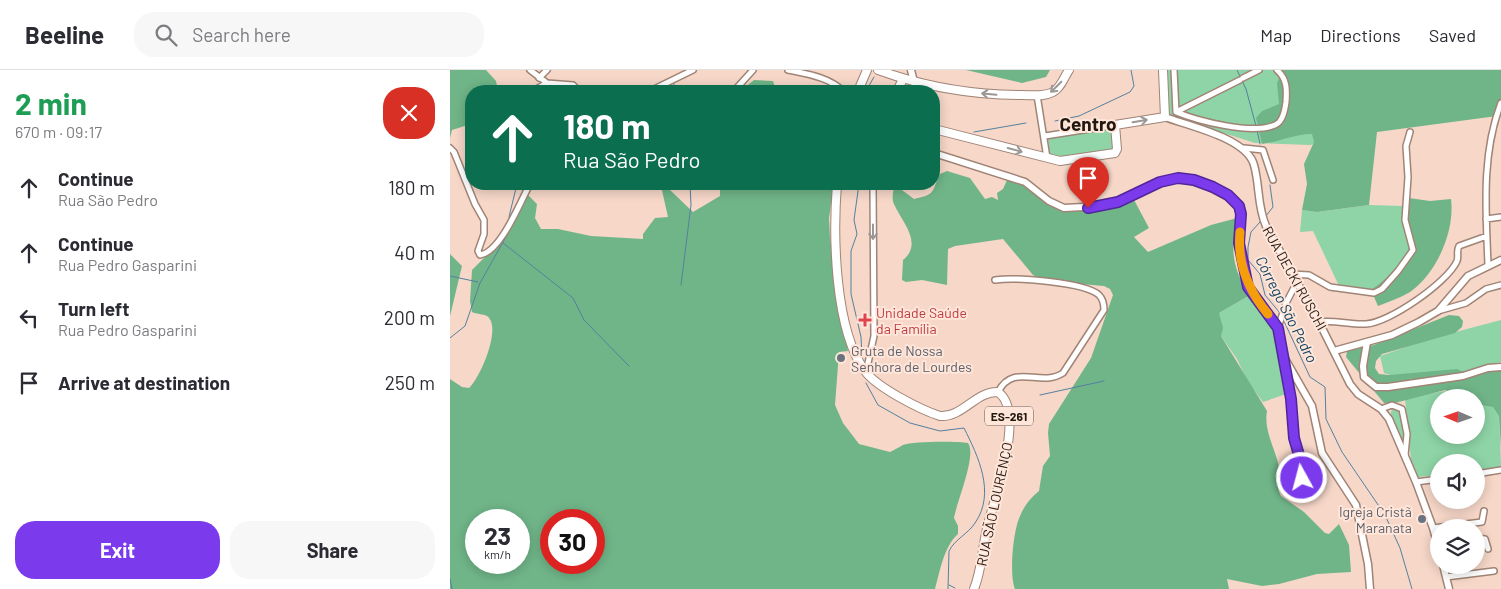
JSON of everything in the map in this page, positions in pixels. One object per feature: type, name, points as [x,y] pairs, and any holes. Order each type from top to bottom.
[{"type":"main road","points":[[861,85],[867,70]]},
{"type":"main road","points":[[878,70],[903,79],[933,85]]},
{"type":"main road","points":[[940,86],[989,94],[1049,94],[1056,90],[1068,70]]},
{"type":"main road","points":[[940,131],[1047,158],[1066,161],[1113,154],[1118,147],[1114,124],[1165,117],[1163,70]]},
{"type":"main road","points":[[900,85],[903,79]]},
{"type":"main road","name":"ES-261","points":[[837,190],[834,228],[837,276],[849,335],[866,373],[876,383],[940,416],[952,414],[988,393],[998,392]]},
{"type":"main road","name":"RUA SÃO LOURENÇO","points":[[974,589],[982,565],[987,529],[1006,456],[1010,420],[1006,400],[998,392]]},
{"type":"street","points":[[530,70],[547,83],[566,85]]},
{"type":"street","points":[[539,78],[547,70]]},
{"type":"street","points":[[663,85],[694,70]]},
{"type":"street","points":[[739,85],[753,70]]},
{"type":"street","points":[[788,70],[811,74],[836,85]]},
{"type":"street","points":[[911,70],[914,82]]},
{"type":"street","points":[[1174,70],[1176,112]]},
{"type":"street","points":[[1176,112],[1259,70]]},
{"type":"street","points":[[1176,112],[1228,127],[1276,125],[1283,115],[1286,92],[1284,78],[1279,70]]},
{"type":"street","points":[[544,85],[547,83]]},
{"type":"street","points":[[1038,95],[1047,158]]},
{"type":"street","points":[[1488,265],[1486,219],[1490,142],[1501,103]]},
{"type":"street","points":[[1165,117],[1233,142],[1244,148],[1263,150],[1273,180]]},
{"type":"street","points":[[1045,136],[1114,124]]},
{"type":"street","points":[[1291,274],[1311,276],[1324,286],[1369,294],[1378,292],[1398,271],[1413,250],[1405,220],[1408,177],[1406,146],[1410,132]]},
{"type":"street","points":[[450,148],[454,152],[465,179]]},
{"type":"street","name":"RUA DECKI RUSCHI","points":[[1244,148],[1255,167],[1260,212],[1296,284],[1320,322],[1354,389],[1381,409]]},
{"type":"street","points":[[940,155],[1025,182],[1049,202],[1064,208],[1103,206],[1172,178],[1194,180],[1217,190],[1232,199],[1239,206],[1241,214],[1239,243],[1248,287],[1278,328]]},
{"type":"street","points":[[469,190],[484,220],[484,234],[478,251],[480,255],[488,253],[498,243],[527,190]]},
{"type":"street","points":[[866,373],[874,344],[873,190]]},
{"type":"street","points":[[1486,219],[1501,217]]},
{"type":"street","points":[[1320,322],[1335,320],[1366,324],[1390,318],[1433,288],[1456,262],[1459,246],[1487,236]]},
{"type":"street","points":[[1438,311],[1468,276],[1501,260]]},
{"type":"street","points":[[995,280],[1022,279],[1083,287],[1102,298],[1104,310],[1063,373],[1052,377],[1013,378],[1002,384],[998,392]]},
{"type":"street","points":[[1290,491],[1300,483],[1302,469],[1294,438],[1291,399],[1278,328],[1282,313],[1296,284]]},
{"type":"street","points":[[1334,351],[1408,328],[1438,311],[1466,303],[1486,289],[1501,285]]},
{"type":"street","points":[[1367,342],[1363,366],[1364,377],[1376,387],[1388,387],[1463,376],[1488,368],[1501,367]]},
{"type":"street","points":[[874,344],[880,346]]},
{"type":"street","points":[[1284,357],[1312,406],[1322,453],[1356,505],[1368,564],[1370,589]]},
{"type":"street","points":[[1404,455],[1407,434],[1402,408],[1392,405],[1381,409],[1389,419],[1430,519]]},
{"type":"street","points":[[1485,473],[1501,470]]},
{"type":"street","points":[[1416,482],[1430,480]]},
{"type":"street","points":[[1483,519],[1484,512]]},
{"type":"street","points":[[1485,539],[1488,548]]},
{"type":"street","points":[[1446,577],[1494,571]]},
{"type":"street","points":[[1445,574],[1449,589]]},
{"type":"green space","points":[[450,70],[486,70],[496,81],[497,85],[465,85],[465,126],[452,130],[450,138]]},
{"type":"green space","points":[[966,70],[1050,70],[1046,77],[1022,83]]},
{"type":"green space","points":[[1165,70],[1492,70],[1382,127],[1310,145],[1255,143],[1167,115]]},
{"type":"green space","points":[[1283,70],[1501,70],[1501,99],[1497,116],[1377,132],[1369,205],[1317,212],[1302,210],[1307,184],[1304,164],[1314,142],[1312,134],[1262,144],[1256,118],[1262,111],[1279,104],[1277,83]]},
{"type":"green space","points":[[754,80],[773,81],[774,85],[748,85]]},
{"type":"green space","points":[[1111,128],[1115,149],[1063,159],[1050,156],[1048,138]]},
{"type":"green space","points":[[947,171],[970,178],[985,199],[992,197],[998,200],[997,193],[1003,189],[1008,178],[1061,204],[1084,210],[1101,209],[1133,198],[1149,228],[1134,237],[1148,252],[1211,225],[1241,217],[1233,248],[1239,276],[1250,295],[1219,313],[1223,328],[1221,336],[1267,411],[1267,427],[1279,465],[1278,487],[1281,496],[1304,512],[1325,533],[1329,534],[1339,524],[1349,545],[1351,572],[1317,574],[1279,584],[1262,586],[1227,579],[1229,589],[1015,589],[1012,563],[1015,532],[1024,509],[1039,491],[1043,466],[1050,456],[1049,424],[1091,358],[1113,295],[1110,289],[1104,286],[1045,281],[1033,275],[1003,239],[955,246],[948,249],[947,285],[922,280],[906,282],[902,280],[903,260],[909,253],[911,239],[893,202],[894,190],[902,190],[914,199],[930,194],[933,190],[940,190],[940,174]]},
{"type":"green space","points":[[662,190],[670,190],[693,212],[720,196],[720,190],[833,190],[829,218],[830,238],[848,351],[839,352],[835,405],[843,423],[859,444],[890,452],[903,445],[925,442],[968,443],[970,449],[968,468],[954,518],[958,526],[958,534],[946,552],[935,589],[450,589],[450,379],[462,387],[469,388],[478,375],[488,353],[492,331],[491,322],[487,316],[472,312],[470,301],[472,270],[492,250],[527,194],[537,204],[535,218],[541,229],[558,229],[591,236],[643,239],[643,234],[655,218],[668,217]]},
{"type":"green space","points":[[1409,198],[1430,201],[1451,199],[1450,224],[1447,237],[1436,263],[1420,284],[1410,292],[1378,306],[1371,290],[1396,268],[1402,261],[1409,246],[1410,238],[1405,219],[1404,205],[1405,200]]},
{"type":"green space","points":[[1369,205],[1403,206],[1409,246],[1395,270],[1366,294],[1341,290],[1313,231],[1300,232],[1302,210],[1317,212]]},
{"type":"green space","points":[[450,254],[462,266],[450,316]]},
{"type":"green space","points":[[1250,295],[1278,329],[1289,393],[1263,402],[1248,382],[1237,359],[1221,336],[1219,313]]},
{"type":"green space","points":[[1449,315],[1459,316],[1463,321],[1462,327],[1455,333],[1382,354],[1376,361],[1375,368],[1379,374],[1389,375],[1457,369],[1468,374],[1501,368],[1501,448],[1499,416],[1493,407],[1485,406],[1485,389],[1430,389],[1430,394],[1391,404],[1384,403],[1346,357],[1347,351],[1374,345]]},
{"type":"green space","points":[[1501,320],[1501,362],[1485,365],[1464,373],[1394,376],[1384,373],[1380,356],[1433,338]]},
{"type":"green space","points":[[1430,394],[1430,444],[1485,444],[1485,404],[1499,409],[1501,467],[1485,469],[1485,454],[1430,454],[1430,476],[1418,477],[1411,460],[1405,398]]},
{"type":"green space","points":[[1395,408],[1398,409],[1402,417],[1404,444],[1391,416],[1391,411]]},
{"type":"waterway","points":[[1055,121],[1079,116],[1130,92],[1134,86],[1131,70]]},
{"type":"waterway","name":"Córrego São Pedro","points":[[1237,70],[1246,89],[1256,126]]},
{"type":"waterway","points":[[869,85],[874,77]]},
{"type":"waterway","points":[[974,132],[1026,123]]},
{"type":"waterway","name":"Córrego São Pedro","points":[[1257,130],[1260,144]]},
{"type":"waterway","name":"Córrego São Pedro","points":[[1266,216],[1273,207],[1270,185]]},
{"type":"waterway","points":[[509,217],[516,190]]},
{"type":"waterway","points":[[681,285],[691,205],[690,190]]},
{"type":"waterway","points":[[858,190],[854,220],[857,234],[851,251],[851,294],[861,337],[862,357]]},
{"type":"waterway","name":"Córrego São Pedro","points":[[1260,222],[1251,232],[1248,260],[1260,274],[1265,295],[1280,313]]},
{"type":"waterway","points":[[450,338],[465,326],[480,283],[507,235]]},
{"type":"waterway","points":[[503,243],[573,298],[584,320],[629,366]]},
{"type":"waterway","points":[[450,276],[478,282]]},
{"type":"waterway","name":"Córrego São Pedro","points":[[1283,319],[1310,377],[1325,387],[1326,419],[1342,452],[1385,515],[1400,548],[1412,589]]},
{"type":"waterway","points":[[1040,395],[1104,381]]},
{"type":"waterway","points":[[866,383],[878,405],[910,423],[940,431],[964,428],[975,450],[983,475],[984,499],[975,523],[949,551],[948,589]]},
{"type":"waterway","points":[[450,579],[452,589]]},
{"type":"waterway","points":[[949,585],[955,588]]},
{"type":"slow traffic","points":[[1240,232],[1240,255],[1248,287],[1268,314]]},
{"type":"place","name":"Unidade Saúde da Família","points":[[865,320]]},
{"type":"place","name":"Gruta de Nossa Senhora de Lourdes","points":[[841,358]]},
{"type":"place","name":"Igreja Cristã Maranata","points":[[1422,519]]},
{"type":"district","name":"Centro","points":[[1088,123]]},
{"type":"route","points":[[1088,208],[1118,202],[1172,178],[1194,180],[1213,187],[1228,195],[1239,206],[1241,214],[1240,255],[1248,287],[1278,328],[1291,399],[1293,432],[1301,462],[1302,478]]}]
